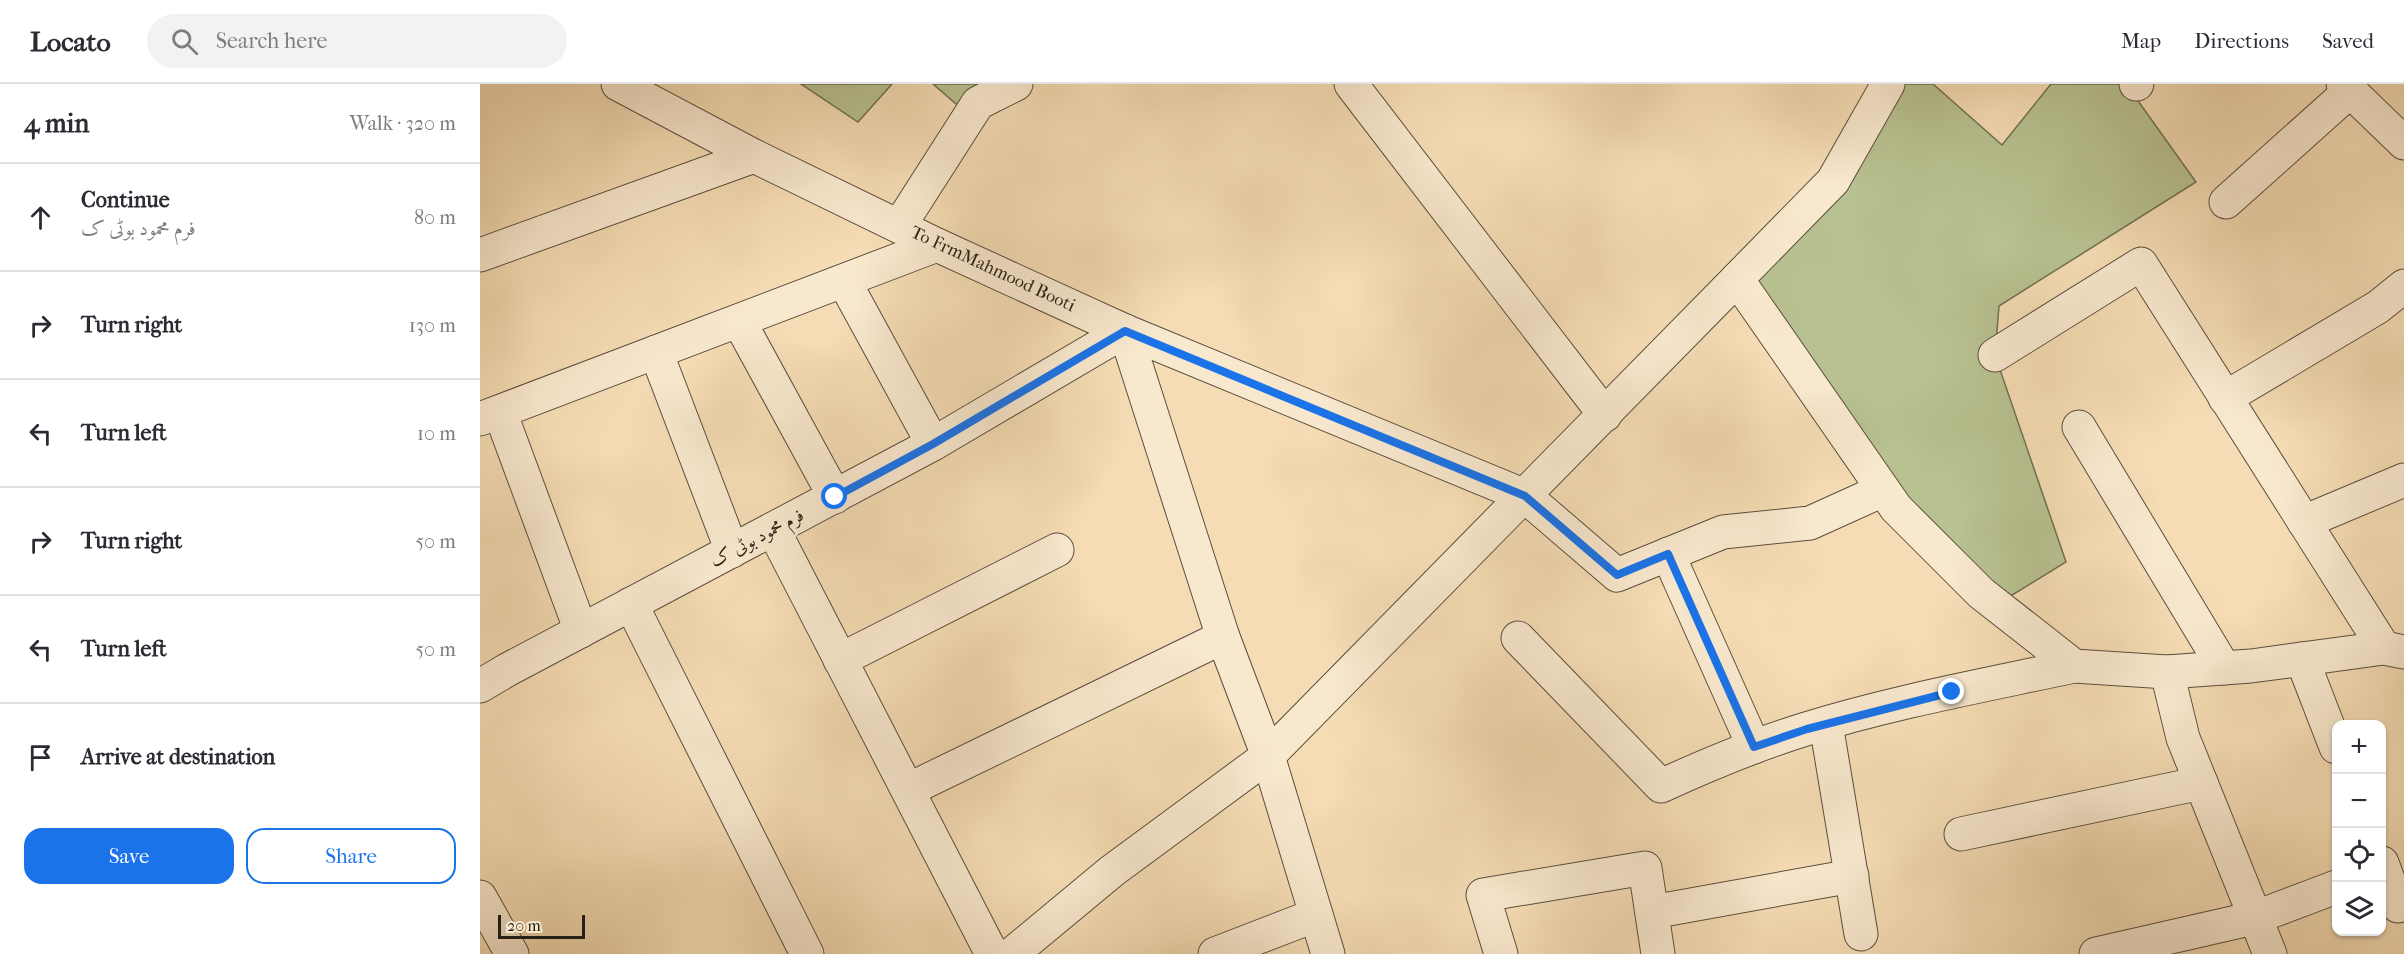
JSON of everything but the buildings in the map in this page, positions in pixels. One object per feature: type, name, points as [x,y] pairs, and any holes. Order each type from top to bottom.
[{"type":"street","points":[[618,84],[754,156],[900,225]]},
{"type":"street","name":"To FrmMahmood Booti","points":[[1016,84],[978,103],[900,225],[937,245],[1125,331],[1525,496],[1617,575],[1668,554]]},
{"type":"street","points":[[1352,84],[1605,415]]},
{"type":"street","points":[[1012,954],[1112,871],[1268,756],[1833,181],[1888,84]]},
{"type":"street","points":[[2226,202],[2346,87],[2404,144]]},
{"type":"street","points":[[480,255],[754,156]]},
{"type":"street","points":[[581,631],[490,415],[937,245]]},
{"type":"street","points":[[1518,638],[1661,786],[1720,759],[1826,724],[1952,692],[2074,666],[2167,672],[2394,650],[2304,522],[2141,264],[1995,355]]},
{"type":"street","points":[[1737,279],[1896,508],[1981,593],[2074,666]]},
{"type":"street","points":[[844,281],[933,444]]},
{"type":"street","points":[[2225,398],[2378,308],[2404,286]]},
{"type":"street","points":[[739,321],[835,497]]},
{"type":"street","points":[[1125,331],[1223,638],[1268,756],[1328,954]]},
{"type":"street","name":"فرم محمود بوٹی ک","points":[[480,686],[933,444],[1125,331]]},
{"type":"street","points":[[656,352],[732,551]]},
{"type":"street","points":[[2079,426],[2224,668]]},
{"type":"street","points":[[2304,522],[2404,480]]},
{"type":"street","points":[[1754,747],[1668,554],[1723,532],[1810,523],[1883,490]]},
{"type":"street","points":[[773,529],[992,954]]},
{"type":"street","points":[[840,660],[1057,550]]},
{"type":"street","points":[[631,604],[807,954]]},
{"type":"street","points":[[908,790],[1223,638]]},
{"type":"street","points":[[2302,659],[2332,734]]},
{"type":"street","points":[[2167,672],[2183,738],[2270,954]]},
{"type":"street","points":[[1826,724],[1861,934]]},
{"type":"street","points":[[1961,834],[2200,783]]},
{"type":"street","points":[[1501,954],[1483,895],[1645,868],[1658,954]]},
{"type":"street","points":[[1652,912],[1852,876]]},
{"type":"street","points":[[2386,877],[2398,906],[2404,903]]},
{"type":"street","points":[[2096,954],[2254,918],[2332,889]]},
{"type":"street","points":[[484,912],[512,954]]},
{"type":"street","points":[[1215,954],[1316,915]]},
{"type":"green space","points":[[801,84],[892,84],[858,122]]},
{"type":"green space","points":[[933,84],[1016,84],[970,116]]},
{"type":"green space","points":[[1888,84],[1933,84],[2002,145],[2051,84],[2126,84],[2196,182],[1999,306],[1995,355],[2066,562],[1996,605],[1981,593],[1737,279]]},
{"type":"route","points":[[835,497],[933,444],[1125,331],[1525,496],[1617,575],[1668,554],[1754,747],[1807,729],[1952,692]]}]
